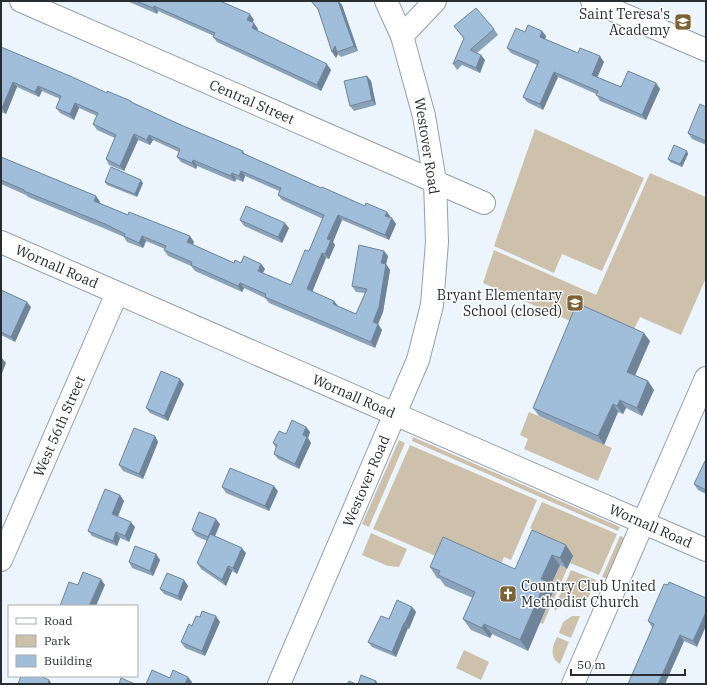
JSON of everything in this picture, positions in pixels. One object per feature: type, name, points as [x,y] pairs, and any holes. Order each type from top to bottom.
[{"type":"street","name":"Central Street","points":[[21,1],[484,203]]},
{"type":"street","name":"Westover Road","points":[[279,684],[418,360],[432,304],[437,242],[435,181],[424,116],[402,36],[386,1]]},
{"type":"street","points":[[402,36],[435,1]]},
{"type":"street","points":[[592,1],[706,50]]},
{"type":"street","name":"Wornall Road","points":[[1,242],[706,550]]},
{"type":"street","name":"West 56th Street","points":[[1,560],[117,293]]},
{"type":"street","points":[[573,684],[706,378]]},
{"type":"green space","points":[[535,129],[644,178],[602,271],[562,254],[554,273],[494,246]]},
{"type":"green space","points":[[650,173],[706,197],[706,278],[681,335],[640,317],[632,333],[570,321],[483,283],[494,250],[596,295]]},
{"type":"green space","points":[[529,412],[612,448],[598,481],[524,449],[528,439],[520,435]]},
{"type":"green space","points":[[413,437],[620,527],[618,531],[412,441]]},
{"type":"green space","points":[[399,440],[405,443],[369,527],[362,524]]},
{"type":"green space","points":[[410,445],[537,500],[511,560],[504,557],[499,569],[445,560],[373,529]]},
{"type":"green space","points":[[542,502],[617,534],[599,575],[570,563],[573,556],[530,528]]},
{"type":"green space","points":[[371,533],[407,549],[399,567],[388,566],[362,555]]},
{"type":"green space","points":[[620,536],[625,538],[607,579],[602,577]]},
{"type":"green space","points":[[560,565],[567,569],[543,624],[540,623],[553,592],[549,590]]},
{"type":"green space","points":[[571,570],[596,580],[586,603],[569,602],[562,605],[555,611],[554,608]]},
{"type":"green space","points":[[572,616],[580,616],[571,638],[559,633],[563,622]]},
{"type":"green space","points":[[557,637],[569,642],[560,664],[554,658],[552,652]]},
{"type":"green space","points":[[464,650],[489,662],[481,680],[456,668]]},
{"type":"building","points":[[136,1],[220,1],[250,14],[247,20],[254,23],[252,28],[327,64],[317,85],[213,37],[215,33],[154,6],[153,8]]},
{"type":"building","points":[[311,1],[338,1],[354,46],[337,52],[335,46],[332,52],[318,9]]},
{"type":"building","points":[[476,8],[494,29],[470,50],[481,55],[476,68],[458,60],[453,64],[464,38],[454,26]]},
{"type":"building","points":[[528,25],[542,31],[540,37],[578,53],[580,48],[600,56],[592,75],[621,87],[628,71],[656,83],[642,115],[596,95],[598,91],[554,72],[540,104],[523,97],[539,61],[507,48],[516,28],[525,32]]},
{"type":"building","points":[[1,47],[107,93],[107,91],[131,101],[321,188],[322,187],[365,206],[366,203],[387,212],[385,216],[392,218],[385,235],[338,215],[327,239],[331,240],[325,254],[322,253],[307,289],[334,301],[333,304],[356,314],[367,289],[352,286],[359,245],[384,251],[381,263],[386,264],[379,307],[373,322],[378,324],[371,342],[265,297],[266,294],[240,283],[238,286],[191,265],[192,262],[164,250],[166,246],[142,236],[139,243],[124,236],[125,234],[105,224],[1,180],[1,157],[96,196],[94,201],[128,215],[129,212],[190,236],[187,242],[234,263],[235,260],[241,263],[244,256],[261,264],[258,271],[291,285],[305,250],[309,251],[324,215],[278,195],[281,188],[241,171],[239,176],[232,173],[231,176],[193,160],[192,163],[177,157],[180,149],[149,135],[147,140],[134,134],[120,166],[106,159],[116,135],[93,124],[98,113],[75,103],[70,114],[56,108],[61,96],[38,86],[35,92],[13,82],[1,108]]},
{"type":"building","points":[[367,76],[372,100],[350,106],[344,81]]},
{"type":"building","points":[[700,104],[706,107],[706,141],[688,133]]},
{"type":"building","points":[[674,145],[687,151],[680,164],[668,159]]},
{"type":"building","points":[[111,167],[141,180],[135,194],[105,182]]},
{"type":"building","points":[[246,206],[285,223],[278,237],[240,220]]},
{"type":"building","points":[[1,290],[27,302],[11,337],[1,332]]},
{"type":"building","name":"Bryant Elementary School (closed)","points":[[577,303],[644,333],[627,372],[648,381],[637,408],[620,400],[617,406],[613,404],[598,436],[533,408]]},
{"type":"building","points":[[161,371],[180,379],[164,416],[146,408]]},
{"type":"building","points":[[292,420],[306,427],[303,435],[307,437],[295,464],[274,454],[277,445],[273,443],[279,431],[286,434]]},
{"type":"building","points":[[134,428],[155,436],[139,474],[119,465]]},
{"type":"building","points":[[705,461],[706,462],[706,490],[694,484]]},
{"type":"building","points":[[230,468],[274,486],[265,506],[222,487]]},
{"type":"building","points":[[105,489],[120,495],[112,514],[131,522],[125,536],[116,532],[113,541],[88,531]]},
{"type":"building","points":[[199,512],[216,519],[208,537],[192,530]]},
{"type":"building","name":"Country Club United Methodist Church","points":[[532,530],[566,545],[560,558],[552,555],[541,579],[546,581],[520,640],[484,624],[482,628],[463,619],[475,592],[438,575],[440,571],[430,567],[443,537],[515,569]]},
{"type":"building","points":[[210,534],[242,548],[233,568],[228,566],[222,580],[197,563]]},
{"type":"building","points":[[135,546],[156,554],[150,571],[129,562]]},
{"type":"building","points":[[83,572],[101,579],[89,605],[60,605],[69,582],[78,585]]},
{"type":"building","points":[[167,573],[184,580],[178,596],[160,589]]},
{"type":"building","points":[[669,582],[706,598],[706,612],[693,641],[680,635],[658,684],[628,684],[654,624],[648,621],[664,584],[668,585]]},
{"type":"building","points":[[397,600],[412,607],[392,652],[368,642],[381,616],[389,619]]},
{"type":"building","points":[[202,611],[216,616],[202,651],[181,642],[189,624],[192,626],[196,616],[200,617]]},
{"type":"building","points":[[152,670],[170,678],[173,670],[188,677],[185,684],[146,684]]},
{"type":"building","points":[[361,675],[376,681],[374,684],[358,684]]},
{"type":"building","points":[[21,677],[42,677],[49,680],[48,684],[18,684]]},
{"type":"building","points":[[121,678],[135,684],[119,684]]},
{"type":"building","points":[[349,681],[356,684],[347,684]]},
{"type":"place","name":"Saint Teresa's Academy","points":[[683,22]]},
{"type":"place","name":"Bryant Elementary School (closed)","points":[[575,303]]},
{"type":"place","name":"Country Club United Methodist Church","points":[[508,594]]}]
